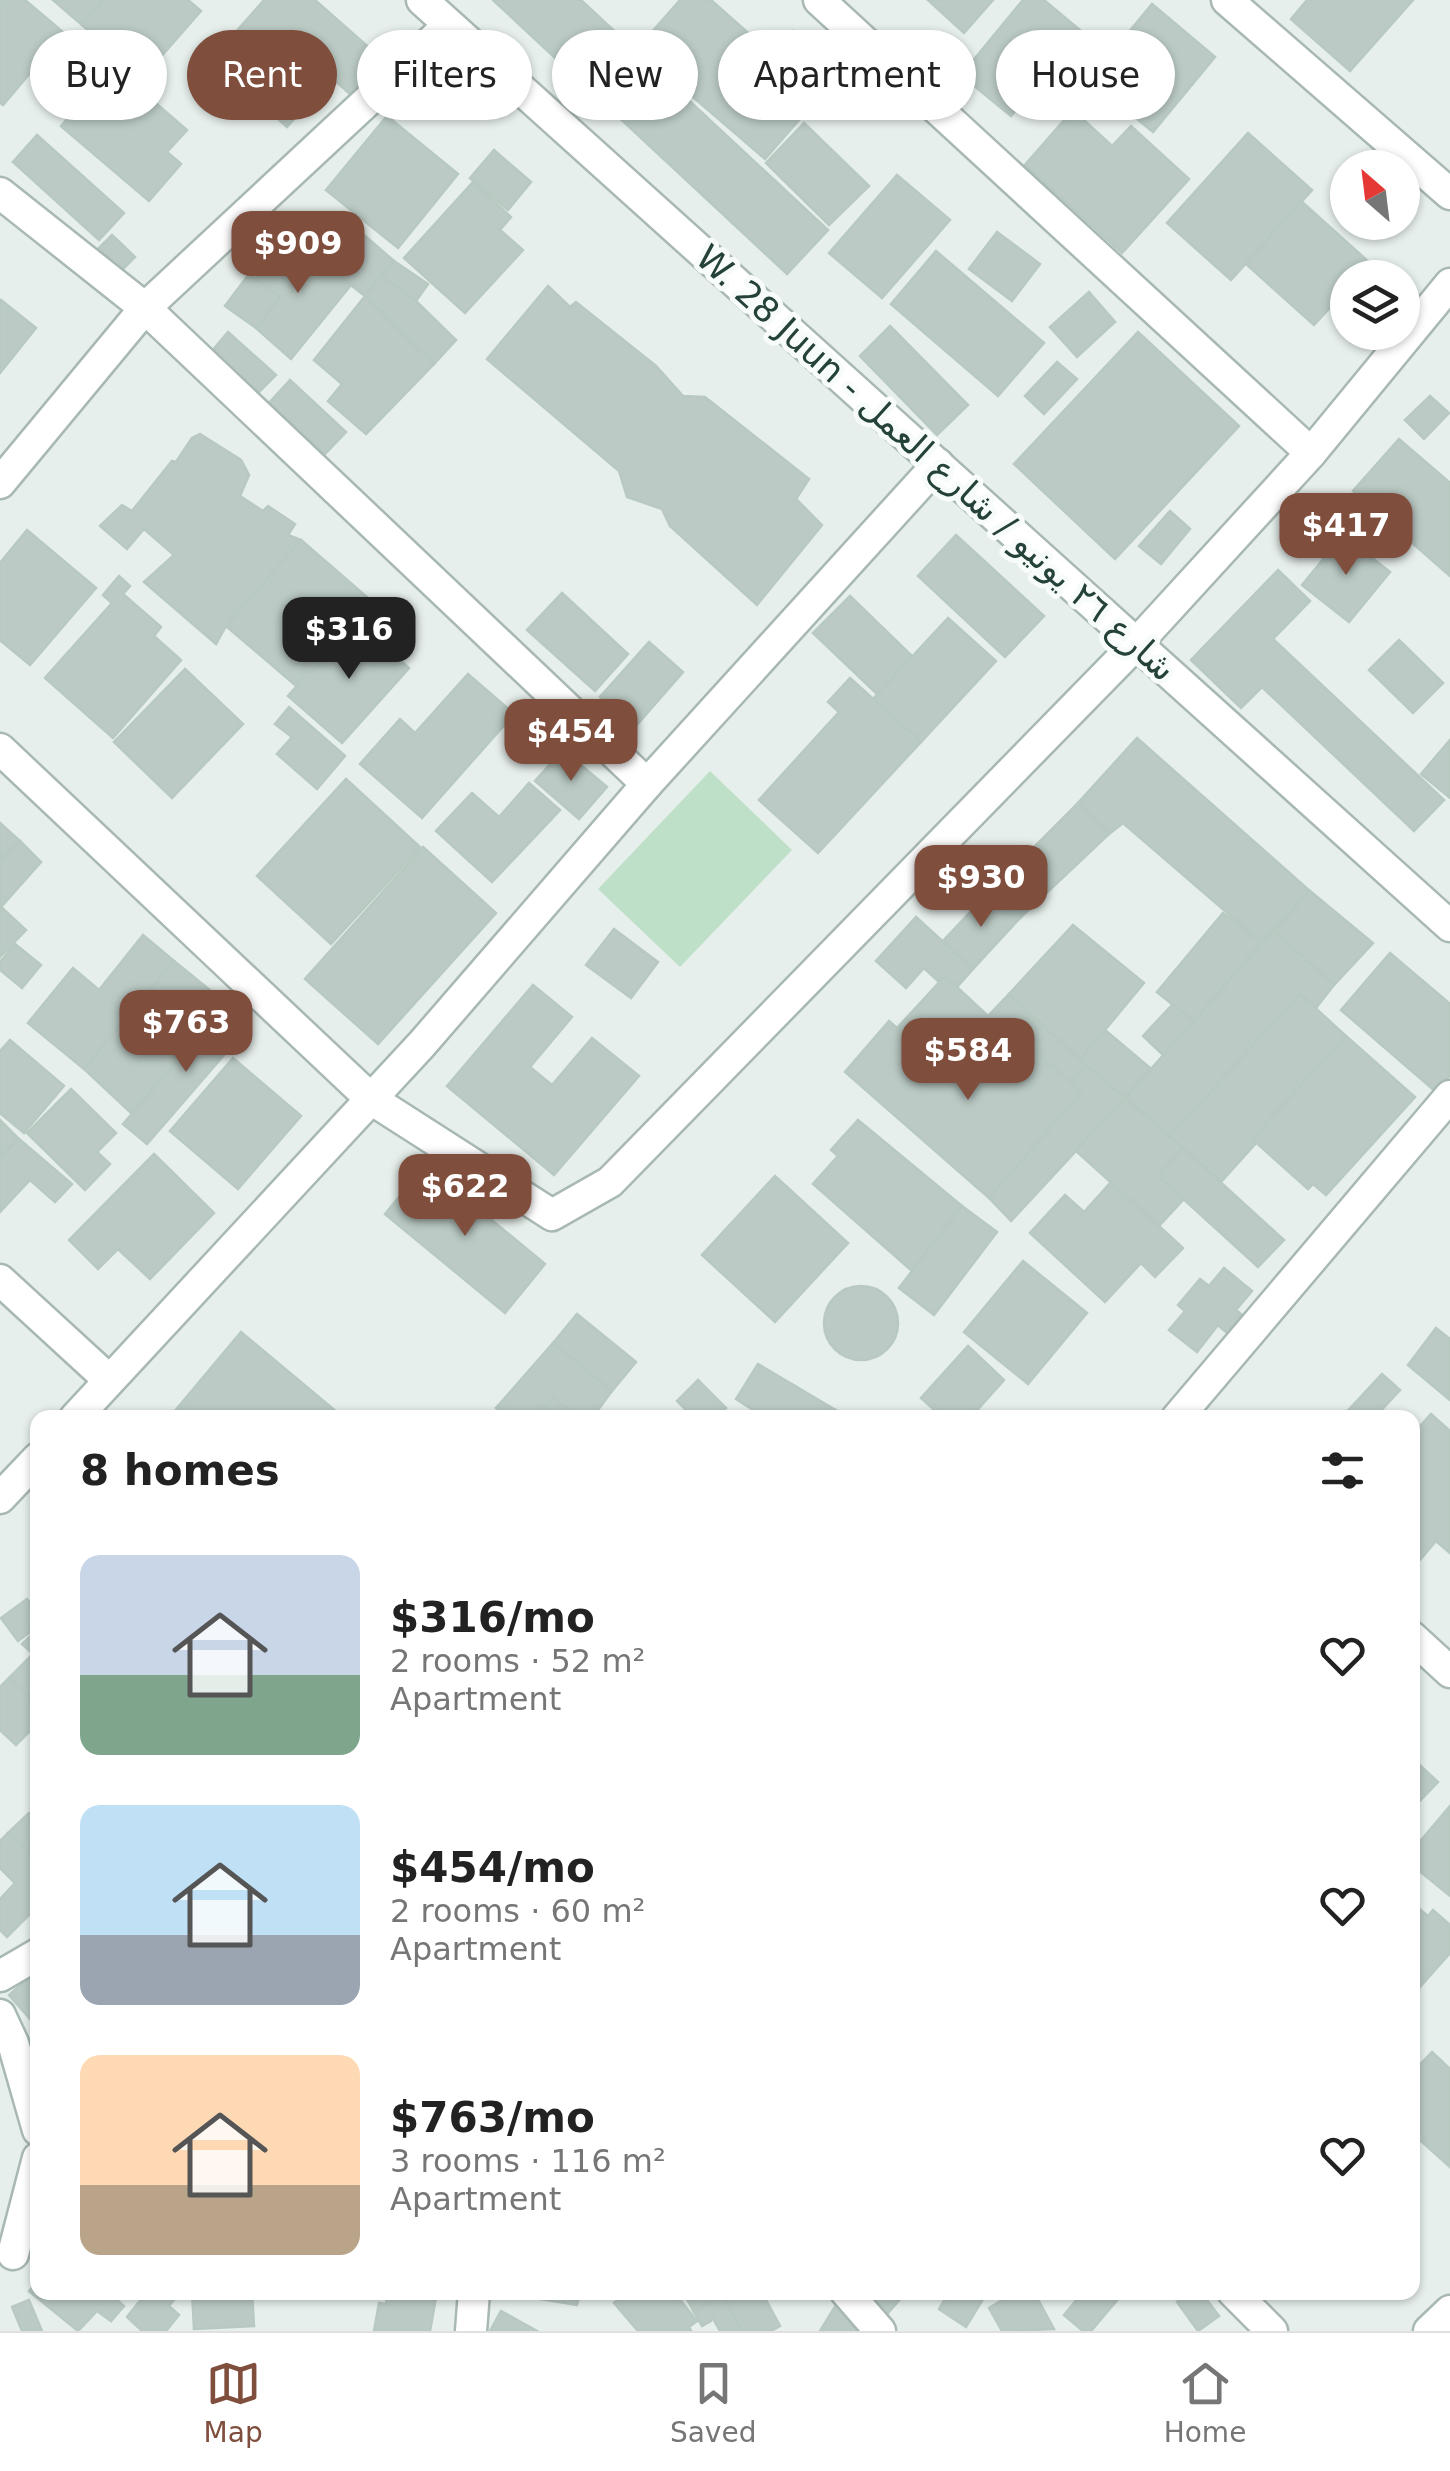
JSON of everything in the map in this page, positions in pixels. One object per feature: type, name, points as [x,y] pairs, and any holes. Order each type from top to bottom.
[{"type":"street","name":"W. 28 Juun - شارع ٢٦ يونيو / شارع العمل","points":[[422,0],[1450,926]]},
{"type":"street","points":[[819,0],[1311,452]]},
{"type":"street","points":[[1227,0],[1450,194]]},
{"type":"street","points":[[0,483],[145,308],[449,25]]},
{"type":"street","points":[[0,192],[145,308],[647,784]]},
{"type":"street","points":[[0,749],[371,1100],[552,1215],[610,1182],[1137,644],[1311,452],[1450,284]]},
{"type":"street","points":[[82,1410],[371,1100],[647,784],[938,464]]},
{"type":"street","points":[[1184,1410],[1450,1096]]},
{"type":"street","points":[[0,1280],[110,1380]]},
{"type":"street","points":[[0,1498],[30,1466]]},
{"type":"street","points":[[1420,1644],[1450,1672]]},
{"type":"street","points":[[0,1976],[30,1959]]},
{"type":"street","points":[[0,2015],[13,2043],[30,2102]]},
{"type":"street","points":[[17,2251],[30,2193]]},
{"type":"street","points":[[471,2331],[473,2300]]},
{"type":"street","points":[[853,2300],[880,2331]]},
{"type":"street","points":[[1241,2300],[1272,2331]]},
{"type":"street","points":[[1430,2331],[1450,2311]]},
{"type":"green space","points":[[710,771],[792,850],[680,967],[598,889]]},
{"type":"building","points":[[0,0],[25,0],[60,30],[30,30],[30,73],[3,105]]},
{"type":"building","points":[[53,0],[103,0],[82,25]]},
{"type":"building","points":[[103,0],[188,0],[201,11],[167,50],[167,30],[88,30],[82,25]]},
{"type":"building","points":[[264,0],[315,0],[357,37],[357,88],[351,95],[337,82],[337,30],[238,30]]},
{"type":"building","points":[[493,0],[581,0],[613,30],[552,30],[552,55],[532,36],[532,30],[525,30]]},
{"type":"building","points":[[680,0],[711,0],[745,30],[718,30],[718,119],[698,101],[698,30],[654,30]]},
{"type":"building","points":[[928,0],[993,0],[967,30],[961,30]]},
{"type":"building","points":[[1023,0],[1044,0],[1080,30],[998,30]]},
{"type":"building","points":[[1307,0],[1413,0],[1350,71],[1291,19]]},
{"type":"building","points":[[1152,4],[1215,57],[1175,105],[1175,30],[1130,30]]},
{"type":"building","points":[[996,33],[996,104],[976,87],[976,57]]},
{"type":"building","points":[[698,109],[828,230],[787,274],[622,120],[698,120]]},
{"type":"building","points":[[167,113],[187,130],[167,152],[181,164],[149,201],[61,126],[66,120],[167,120]]},
{"type":"building","points":[[384,120],[392,120],[458,174],[398,248],[326,190]]},
{"type":"building","points":[[720,120],[799,120],[765,159]]},
{"type":"building","points":[[1064,120],[1084,120],[1112,146],[1131,126],[1189,179],[1122,253],[1025,165]]},
{"type":"building","points":[[1138,120],[1163,120],[1153,132]]},
{"type":"building","points":[[804,123],[869,186],[829,225],[766,163]]},
{"type":"building","points":[[1248,133],[1312,190],[1231,280],[1167,223]]},
{"type":"building","points":[[37,135],[124,213],[99,240],[13,162]]},
{"type":"building","points":[[494,150],[531,182],[508,210],[470,178]]},
{"type":"building","points":[[897,175],[950,220],[882,298],[829,253]]},
{"type":"building","points":[[473,182],[511,217],[500,230],[523,250],[465,313],[404,258]]},
{"type":"building","points":[[1301,201],[1330,227],[1330,240],[1344,240],[1367,260],[1330,260],[1330,308],[1314,325],[1246,264]]},
{"type":"building","points":[[357,229],[394,261],[365,296],[326,266]]},
{"type":"building","points":[[997,232],[1040,264],[1012,301],[969,269]]},
{"type":"building","points":[[112,235],[135,257],[121,271],[98,249]]},
{"type":"building","points":[[289,236],[351,285],[291,359],[256,328],[280,297],[255,279]]},
{"type":"building","points":[[936,251],[1044,343],[998,396],[891,304]]},
{"type":"building","points":[[394,261],[428,284],[416,301],[381,276]]},
{"type":"building","points":[[249,274],[280,297],[256,328],[225,306]]},
{"type":"building","points":[[381,276],[416,301],[456,340],[434,364],[365,296]]},
{"type":"building","points":[[548,286],[570,307],[576,302],[656,366],[683,396],[705,397],[809,479],[796,499],[822,525],[757,605],[670,526],[662,509],[627,497],[619,471],[487,359]]},
{"type":"building","points":[[1089,292],[1115,322],[1077,357],[1050,327]]},
{"type":"building","points":[[365,296],[434,364],[366,434],[328,401],[342,384],[314,360]]},
{"type":"building","points":[[0,301],[36,328],[0,373]]},
{"type":"building","points":[[890,326],[968,405],[937,435],[860,356]]},
{"type":"building","points":[[228,332],[276,375],[258,393],[212,351]]},
{"type":"building","points":[[1138,332],[1239,426],[1115,559],[1014,464]]},
{"type":"building","points":[[1057,362],[1077,379],[1044,414],[1025,396]]},
{"type":"building","points":[[290,380],[346,432],[324,455],[269,403]]},
{"type":"building","points":[[1430,396],[1449,413],[1424,439],[1405,420]]},
{"type":"building","points":[[200,434],[241,460],[249,475],[240,496],[263,511],[268,506],[295,524],[288,535],[301,540],[226,626],[216,644],[144,582],[174,555],[144,529],[127,549],[100,526],[122,505],[132,511],[192,438]]},
{"type":"building","points":[[1399,439],[1450,483],[1450,576],[1353,491]]},
{"type":"building","points":[[1170,511],[1190,529],[1161,564],[1139,546]]},
{"type":"building","points":[[27,530],[96,588],[30,665],[0,640],[0,563]]},
{"type":"building","points":[[956,535],[1044,616],[1005,657],[918,576]]},
{"type":"building","points":[[1343,535],[1390,572],[1349,622],[1302,585]]},
{"type":"building","points":[[301,540],[369,599],[295,685],[226,626]]},
{"type":"building","points":[[1278,570],[1310,601],[1273,639],[1444,800],[1414,831],[1262,687],[1241,708],[1191,660]]},
{"type":"building","points":[[119,576],[130,586],[123,594],[161,627],[154,636],[181,660],[113,738],[45,678],[112,603],[103,595]]},
{"type":"building","points":[[562,593],[628,654],[595,691],[527,630]]},
{"type":"building","points":[[850,596],[912,656],[878,695],[813,633]]},
{"type":"building","points":[[948,618],[996,661],[921,742],[873,699]]},
{"type":"building","points":[[356,620],[409,668],[342,743],[288,696]]},
{"type":"building","points":[[1399,640],[1443,683],[1413,713],[1369,670]]},
{"type":"building","points":[[649,642],[683,672],[635,727],[600,697]]},
{"type":"building","points":[[185,669],[243,724],[172,798],[114,742]]},
{"type":"building","points":[[468,674],[514,714],[422,818],[360,764],[400,719],[415,733]]},
{"type":"building","points":[[850,678],[921,742],[818,853],[759,800],[839,712],[828,702]]},
{"type":"building","points":[[289,707],[345,756],[317,789],[277,754],[292,737],[275,724]]},
{"type":"building","points":[[1137,738],[1310,891],[1261,942],[1123,823],[1109,834],[1078,803]]},
{"type":"building","points":[[1450,740],[1450,798],[1421,774]]},
{"type":"building","points":[[563,750],[607,787],[579,819],[535,781]]},
{"type":"building","points":[[346,779],[420,847],[331,944],[257,876]]},
{"type":"building","points":[[529,783],[560,810],[492,882],[436,831],[472,793],[499,817]]},
{"type":"building","points":[[1078,803],[1109,834],[1020,918],[990,891]]},
{"type":"building","points":[[0,823],[20,841],[0,861]]},
{"type":"building","points":[[20,841],[41,862],[1,907],[0,861]]},
{"type":"building","points":[[423,847],[496,913],[378,1044],[305,979]]},
{"type":"building","points":[[990,891],[1020,918],[973,969],[943,941]]},
{"type":"building","points":[[1310,891],[1373,943],[1334,985],[1274,931]]},
{"type":"building","points":[[0,906],[26,930],[0,957]]},
{"type":"building","points":[[1223,913],[1261,942],[1194,1022],[1157,992]]},
{"type":"building","points":[[916,917],[973,969],[957,987],[945,976],[939,982],[924,968],[906,988],[876,961]]},
{"type":"building","points":[[1073,925],[1144,983],[1080,1060],[1009,994]]},
{"type":"building","points":[[614,929],[658,962],[631,998],[586,965]]},
{"type":"building","points":[[1274,931],[1334,985],[1316,1008],[1300,994],[1170,1136],[1125,1098]]},
{"type":"building","points":[[143,935],[174,961],[84,1069],[28,1023],[73,968],[99,990]]},
{"type":"building","points":[[15,944],[41,965],[22,988],[0,970],[0,962]]},
{"type":"building","points":[[1390,953],[1450,1004],[1450,1075],[1436,1092],[1341,1010]]},
{"type":"building","points":[[174,961],[227,1004],[178,1060],[128,1016]]},
{"type":"building","points":[[945,976],[988,1016],[1009,994],[1087,1066],[1071,1083],[1018,1035],[967,1090],[898,1027]]},
{"type":"building","points":[[533,985],[572,1017],[530,1067],[552,1085],[592,1038],[639,1076],[554,1175],[447,1086]]},
{"type":"building","points":[[1300,994],[1346,1036],[1252,1139],[1257,1142],[1221,1182],[1170,1136]]},
{"type":"building","points":[[227,1004],[249,1026],[147,1144],[123,1124]]},
{"type":"building","points":[[1173,1004],[1194,1022],[1163,1055],[1143,1036]]},
{"type":"building","points":[[128,1016],[178,1060],[131,1113],[84,1069]]},
{"type":"building","points":[[889,1021],[967,1090],[1018,1035],[1082,1092],[989,1198],[845,1072]]},
{"type":"building","points":[[1105,1030],[1150,1068],[1125,1098],[1080,1060]]},
{"type":"building","points":[[1346,1036],[1415,1097],[1326,1195],[1313,1184],[1308,1189],[1252,1139]]},
{"type":"building","points":[[10,1040],[64,1086],[24,1133],[0,1113],[0,1051]]},
{"type":"building","points":[[233,1058],[301,1116],[238,1189],[170,1131]]},
{"type":"building","points":[[1087,1066],[1125,1098],[1011,1221],[989,1198],[1082,1092],[1071,1083]]},
{"type":"building","points":[[71,1089],[116,1133],[97,1152],[110,1164],[85,1190],[27,1133]]},
{"type":"building","points":[[1125,1098],[1183,1148],[1158,1176],[1183,1200],[1159,1226],[1076,1151]]},
{"type":"building","points":[[0,1120],[19,1139],[0,1158]]},
{"type":"building","points":[[858,1120],[962,1206],[912,1271],[813,1184],[838,1156],[831,1150]]},
{"type":"building","points":[[19,1139],[72,1184],[55,1202],[30,1180],[0,1212],[0,1158]]},
{"type":"building","points":[[1183,1148],[1284,1240],[1258,1267],[1158,1176]]},
{"type":"building","points":[[154,1154],[214,1213],[150,1279],[118,1249],[98,1269],[69,1240]]},
{"type":"building","points":[[425,1165],[545,1264],[505,1313],[385,1214]]},
{"type":"building","points":[[775,1176],[848,1243],[775,1322],[702,1255]]},
{"type":"building","points":[[1111,1182],[1183,1248],[1155,1277],[1141,1263],[1105,1302],[1030,1233],[1065,1195],[1084,1212]]},
{"type":"building","points":[[962,1206],[997,1232],[934,1315],[899,1288]]},
{"type":"building","points":[[1023,1261],[1087,1313],[1028,1384],[964,1332]]},
{"type":"building","points":[[1224,1268],[1252,1291],[1236,1310],[1242,1315],[1227,1333],[1218,1325],[1197,1352],[1169,1330],[1185,1311],[1178,1305],[1200,1279],[1209,1286]]},
{"type":"building","points":[[861,1286],[887,1297],[898,1323],[887,1349],[861,1360],[835,1349],[824,1323],[835,1297]]},
{"type":"building","points":[[577,1314],[636,1362],[612,1391],[553,1343]]},
{"type":"building","points":[[1436,1328],[1450,1339],[1450,1400],[1408,1365]]},
{"type":"building","points":[[241,1332],[334,1410],[176,1410]]},
{"type":"building","points":[[553,1343],[612,1391],[598,1410],[568,1410],[553,1397],[542,1410],[496,1408]]},
{"type":"building","points":[[968,1346],[1004,1380],[977,1410],[934,1410],[921,1398]]},
{"type":"building","points":[[758,1364],[836,1410],[753,1410],[736,1399]]},
{"type":"building","points":[[1382,1374],[1400,1390],[1381,1410],[1348,1410]]},
{"type":"building","points":[[698,1380],[726,1408],[686,1410],[677,1401]]},
{"type":"building","points":[[553,1397],[568,1410],[542,1410]]},
{"type":"building","points":[[1431,1414],[1450,1431],[1450,1553],[1436,1541],[1420,1560],[1420,1426]]},
{"type":"building","points":[[27,1599],[30,1603],[30,1632],[18,1641],[1,1618]]},
{"type":"building","points":[[30,1657],[30,1698],[9,1678]]},
{"type":"building","points":[[9,1678],[30,1698],[30,1731],[16,1745],[0,1730],[0,1687]]},
{"type":"building","points":[[1420,1765],[1438,1782],[1420,1801]]},
{"type":"building","points":[[1450,1806],[1450,1896],[1420,1872],[1420,1842]]},
{"type":"building","points":[[30,1814],[30,1853],[8,1833]]},
{"type":"building","points":[[8,1833],[30,1853],[30,1914],[7,1937],[0,1930],[0,1899],[15,1883],[0,1868],[0,1841]]},
{"type":"building","points":[[1420,1910],[1428,1916],[1433,1910],[1450,1925],[1450,1953],[1420,1987]]},
{"type":"building","points":[[30,1977],[30,2019],[9,1995]]},
{"type":"building","points":[[1432,2052],[1450,2069],[1450,2167],[1420,2140],[1420,2065]]},
{"type":"building","points":[[29,2300],[42,2331],[22,2331],[12,2307]]},
{"type":"building","points":[[40,2300],[117,2300],[124,2306],[111,2321],[97,2311],[78,2331]]},
{"type":"building","points":[[141,2300],[174,2300],[169,2306],[179,2315],[166,2331],[142,2331],[127,2317]]},
{"type":"building","points":[[192,2300],[252,2300],[254,2326],[194,2329]]},
{"type":"building","points":[[387,2300],[436,2300],[430,2331],[374,2331],[379,2303],[386,2304]]},
{"type":"building","points":[[546,2300],[578,2300],[577,2305]]},
{"type":"building","points":[[680,2300],[697,2321],[689,2327],[691,2331],[638,2331],[614,2303]]},
{"type":"building","points":[[687,2300],[715,2300],[694,2312]]},
{"type":"building","points":[[716,2300],[725,2300],[742,2331],[720,2331],[712,2317],[702,2326],[694,2312]]},
{"type":"building","points":[[725,2300],[766,2300],[780,2326],[771,2331],[742,2331]]},
{"type":"building","points":[[859,2300],[899,2300],[881,2321]]},
{"type":"building","points":[[944,2300],[982,2300],[966,2327],[939,2309]]},
{"type":"building","points":[[1002,2300],[1038,2300],[1054,2329],[1002,2331],[989,2308]]},
{"type":"building","points":[[1076,2300],[1117,2300],[1091,2331],[1083,2331],[1064,2315]]},
{"type":"building","points":[[1207,2300],[1219,2316],[1198,2331],[1177,2302]]},
{"type":"building","points":[[836,2305],[868,2324],[864,2331],[820,2331]]},
{"type":"building","points":[[501,2311],[537,2331],[490,2331]]}]
